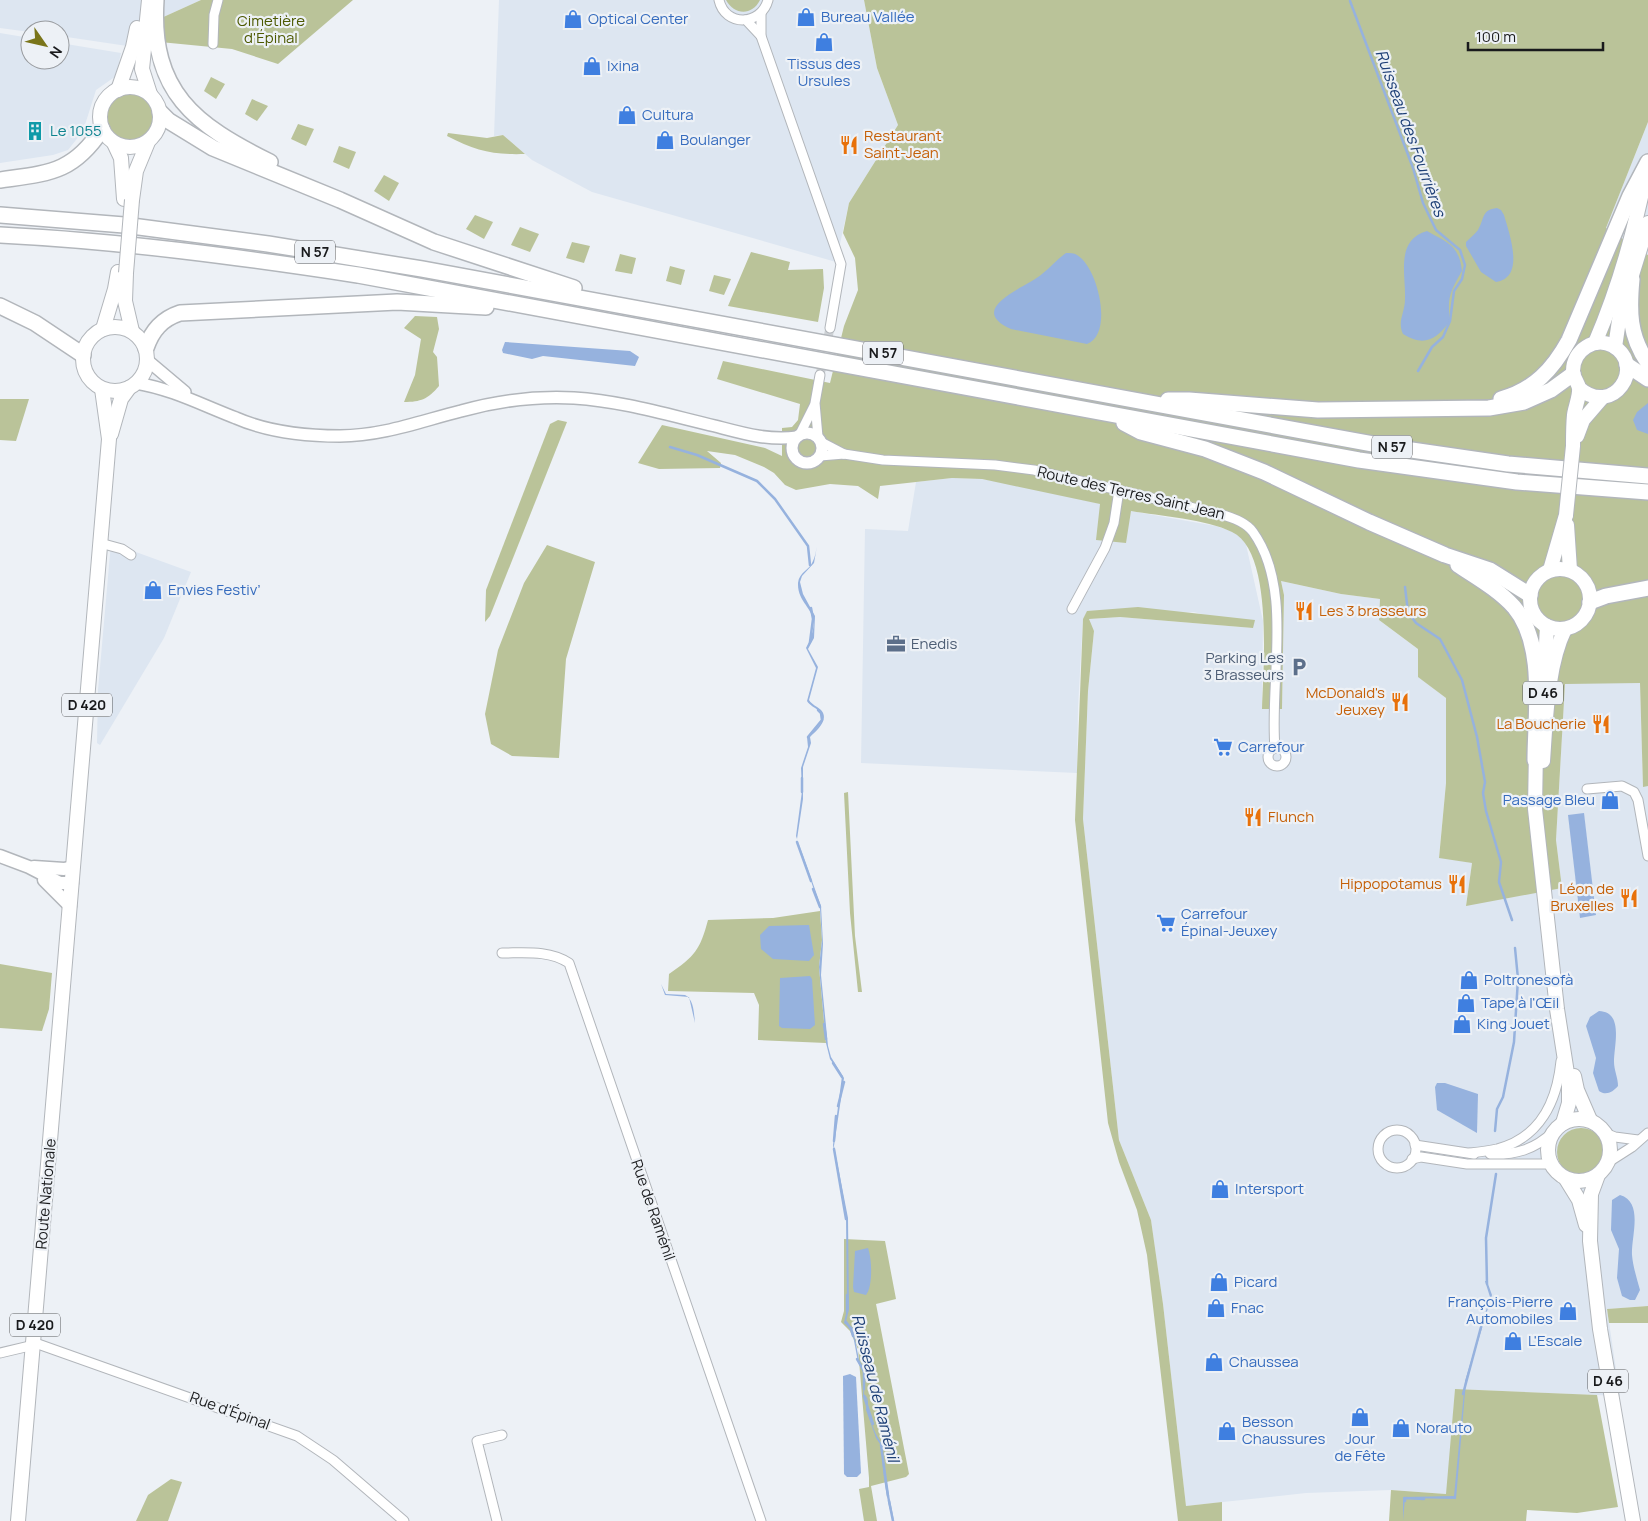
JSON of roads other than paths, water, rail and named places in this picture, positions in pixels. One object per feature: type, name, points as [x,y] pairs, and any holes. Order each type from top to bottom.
[{"type":"highway","points":[[156,0],[154,28],[159,56],[173,86],[190,111],[208,128],[234,144],[340,200]]},
{"type":"highway","points":[[160,112],[182,130],[213,148],[340,200],[434,242],[627,305]]},
{"type":"highway","points":[[0,180],[47,173],[70,164],[93,143],[102,129]]},
{"type":"highway","points":[[1465,407],[1489,403],[1523,391],[1545,375],[1558,361],[1569,340],[1630,196],[1648,163]]},
{"type":"highway","name":"N 57","points":[[0,215],[124,225],[268,244],[627,305],[1384,446],[1508,464],[1648,476]]},
{"type":"highway","name":"N 57","points":[[0,235],[131,244],[225,255],[358,275],[542,308],[1109,416],[1456,475],[1648,492]]},
{"type":"highway","points":[[1632,279],[1629,308],[1632,331],[1640,351],[1648,363]]},
{"type":"highway","points":[[146,354],[150,336],[157,326],[167,318],[180,313],[397,302],[513,309],[542,308]]},
{"type":"highway","points":[[0,306],[43,328],[83,355]]},
{"type":"highway","points":[[1627,366],[1648,379]]},
{"type":"highway","points":[[1139,401],[1189,400],[1318,410],[1489,408],[1524,402],[1551,390],[1573,374]]},
{"type":"highway","points":[[1109,416],[1141,432],[1205,450],[1264,472],[1369,522],[1445,555],[1490,570],[1530,595]]},
{"type":"highway","points":[[1445,555],[1514,606],[1528,630],[1534,654],[1535,760]]},
{"type":"highway","points":[[1590,602],[1606,596],[1648,588]]},
{"type":"main road","points":[[118,90],[134,47],[142,0]]},
{"type":"main road","points":[[132,331],[122,272],[128,200],[140,156],[158,128],[160,112],[150,94],[142,69],[149,0]]},
{"type":"main road","points":[[128,200],[121,158],[114,143],[102,129],[100,113],[102,105],[107,98],[118,90],[138,88],[150,94]]},
{"type":"main road","points":[[114,143],[132,148],[148,142]]},
{"type":"main road","points":[[1595,343],[1612,304],[1642,197],[1648,163]]},
{"type":"main road","points":[[1615,347],[1620,314],[1648,223]]},
{"type":"main road","points":[[103,329],[122,272]]},
{"type":"main road","points":[[118,327],[132,331],[142,341],[146,354],[144,373],[132,386],[111,391],[102,389],[87,375],[83,355],[90,340],[103,329],[118,327]]},
{"type":"main road","points":[[1595,343],[1615,347],[1625,358],[1627,366],[1627,373],[1622,387],[1610,396],[1602,398],[1585,394],[1579,388],[1573,374],[1576,357],[1587,346],[1595,343]]},
{"type":"main road","name":"D 420","points":[[109,439],[122,399],[132,386]]},
{"type":"main road","points":[[1570,570],[1566,515],[1574,417],[1579,388]]},
{"type":"main road","name":"D 420","points":[[73,867],[109,439],[102,389]]},
{"type":"main road","points":[[1573,446],[1583,420],[1602,398]]},
{"type":"main road","points":[[1550,570],[1566,515]]},
{"type":"main road","points":[[1550,570],[1570,570],[1584,579],[1590,594],[1587,613],[1580,621],[1564,629],[1547,626],[1534,613],[1530,595],[1534,584],[1540,576],[1550,570]]},
{"type":"main road","name":"D 46","points":[[1547,626],[1542,711],[1535,760],[1535,809],[1557,1009],[1569,1086],[1569,1103],[1558,1128]]},
{"type":"main road","name":"D 46","points":[[1564,629],[1558,642],[1546,716],[1543,763],[1544,812],[1569,1051],[1577,1090],[1590,1120]]},
{"type":"main road","points":[[0,856],[29,867],[60,883],[72,883]]},
{"type":"main road","points":[[29,867],[64,869],[73,867]]},
{"type":"main road","points":[[29,867],[70,906]]},
{"type":"main road","name":"Route Nationale","points":[[18,1521],[73,867]]},
{"type":"main road","points":[[1579,1118],[1590,1120],[1605,1133],[1610,1146],[1607,1163],[1598,1175],[1588,1180],[1576,1181],[1566,1179],[1551,1164],[1548,1154],[1548,1143],[1558,1128],[1579,1118]]},
{"type":"main road","name":"D 46","points":[[1598,1175],[1592,1185],[1590,1241],[1600,1329],[1633,1521]]},
{"type":"main road","name":"D 46","points":[[1566,1179],[1579,1200],[1590,1241]]},
{"type":"street","points":[[212,44],[214,15],[218,0]]},
{"type":"street","points":[[719,0],[724,12],[730,17],[746,20],[761,14]]},
{"type":"street","points":[[768,0],[761,14],[761,36],[840,264],[830,328]]},
{"type":"street","points":[[746,20],[761,36]]},
{"type":"street","points":[[146,354],[166,378],[195,400]]},
{"type":"street","points":[[794,455],[792,444],[815,403],[820,375]]},
{"type":"street","points":[[132,386],[159,387],[238,419],[276,430],[310,435],[342,436],[377,433],[508,401],[572,398],[606,401],[765,438],[798,436],[809,433],[822,441]]},
{"type":"street","points":[[765,438],[806,463],[820,456],[822,441],[815,403]]},
{"type":"street","name":"Route des Terres Saint Jean","points":[[822,441],[844,454]]},
{"type":"street","name":"Route des Terres Saint Jean","points":[[820,456],[844,454],[883,460],[995,465],[1034,470],[1231,517],[1252,531],[1269,568],[1274,592],[1275,748]]},
{"type":"street","points":[[1072,609],[1105,548],[1114,522],[1119,490]]},
{"type":"street","points":[[100,544],[122,549],[131,555]]},
{"type":"street","points":[[1586,789],[1622,786],[1634,792],[1638,800],[1648,856]]},
{"type":"street","name":"Rue de Raménil","points":[[502,953],[541,953],[558,957],[569,963],[761,1521]]},
{"type":"street","points":[[1470,1154],[1496,1150],[1519,1140],[1533,1130],[1544,1114],[1555,1095],[1559,1080],[1561,1058],[1557,1009]]},
{"type":"street","points":[[1551,1164],[1467,1164],[1421,1157],[1412,1159],[1401,1167],[1387,1165],[1379,1155],[1379,1143],[1386,1134],[1400,1130],[1406,1133],[1415,1144],[1470,1154],[1506,1155],[1531,1150],[1558,1128]]},
{"type":"street","points":[[1605,1133],[1615,1137],[1638,1140]]},
{"type":"street","points":[[1607,1163],[1632,1147],[1648,1133]]},
{"type":"street","points":[[1412,1159],[1415,1144]]},
{"type":"street","name":"Rue d’Épinal","points":[[33,1345],[38,1344],[297,1436],[333,1460],[404,1521]]},
{"type":"street","points":[[0,1353],[33,1345]]},
{"type":"street","points":[[497,1521],[477,1441],[502,1435]]},
{"type":"water","points":[[1497,208],[1504,215],[1512,243],[1513,264],[1511,272],[1505,279],[1496,282],[1481,272],[1466,246],[1466,242],[1478,230],[1484,215],[1488,211]]},
{"type":"water","points":[[1427,231],[1447,242],[1455,250],[1462,271],[1450,295],[1450,321],[1435,337],[1423,341],[1403,334],[1401,321],[1405,304],[1404,259],[1406,250],[1410,242]]},
{"type":"water","points":[[1066,253],[1076,254],[1085,262],[1097,286],[1101,315],[1100,328],[1095,338],[1087,344],[1011,329],[998,321],[994,313],[996,306],[1004,298],[1042,274]]},
{"type":"water","points":[[505,342],[630,351],[639,357],[635,366],[543,356],[532,359],[503,353],[502,350]]},
{"type":"water","points":[[1648,403],[1648,434],[1637,430],[1633,420],[1637,412]]},
{"type":"water","points":[[817,546],[814,563],[802,576],[800,582],[803,594],[815,616],[814,638],[808,649],[818,667],[809,700],[821,710],[824,718],[821,725],[810,737],[811,743],[803,767],[803,799],[797,839],[802,791],[801,768],[808,747],[807,737],[819,725],[822,718],[822,714],[807,701],[816,668],[806,648],[812,635],[813,625],[810,611],[799,592],[798,583],[800,576],[812,564]]},
{"type":"water","points":[[1584,813],[1596,915],[1580,918],[1568,815]]},
{"type":"water","points":[[797,839],[821,906],[823,944],[821,975],[828,1046],[831,1057],[844,1078],[834,1146],[848,1218],[849,1309],[846,1322],[853,1328],[859,1360],[866,1374],[864,1394],[868,1400],[869,1414],[874,1429],[878,1439],[884,1446],[882,1457],[882,1447],[876,1438],[866,1410],[867,1400],[863,1394],[865,1376],[858,1362],[852,1330],[844,1323],[847,1309],[846,1217],[833,1145],[842,1076],[830,1059],[826,1043],[819,967],[822,940],[820,908]]},
{"type":"water","points":[[809,925],[814,955],[809,961],[773,959],[761,949],[760,935],[769,926]]},
{"type":"water","points":[[810,976],[812,979],[815,1025],[810,1029],[782,1028],[779,1026],[780,978]]},
{"type":"water","points":[[661,984],[666,994],[685,995],[688,997],[665,995]]},
{"type":"water","points":[[689,999],[693,1007],[695,1023]]},
{"type":"water","points":[[1599,1011],[1607,1013],[1612,1017],[1616,1030],[1614,1062],[1618,1086],[1612,1092],[1607,1093],[1599,1091],[1593,1073],[1596,1058],[1586,1026],[1590,1017]]},
{"type":"water","points":[[1437,1083],[1445,1083],[1478,1094],[1477,1133],[1437,1110],[1435,1087]]},
{"type":"water","points":[[1620,1195],[1632,1205],[1634,1212],[1632,1255],[1640,1290],[1635,1300],[1622,1296],[1617,1278],[1619,1249],[1611,1230],[1612,1200]]},
{"type":"water","points":[[868,1248],[871,1272],[870,1285],[866,1295],[854,1292],[853,1287],[855,1251]]},
{"type":"water","points":[[1485,1281],[1487,1281],[1492,1295],[1466,1381],[1456,1499],[1405,1498],[1403,1521],[1403,1497],[1454,1496],[1465,1381],[1490,1297]]},
{"type":"water","points":[[850,1374],[856,1377],[861,1473],[857,1477],[847,1477],[844,1474],[843,1376]]},
{"type":"water","points":[[882,1459],[894,1521],[887,1496]]},
{"type":"waterway","name":"Ruisseau des Fourrières","points":[[1350,1],[1413,168],[1423,203],[1436,230],[1460,250],[1465,265],[1462,279],[1454,291],[1450,321],[1443,337],[1432,347],[1418,371]]},
{"type":"waterway","name":"Ruisseau de Raménil","points":[[670,447],[697,455],[757,481],[775,499],[808,546],[810,565]]},
{"type":"waterway","name":"Ruisseau des Fourrières","points":[[1405,587],[1408,612],[1416,623],[1440,639],[1462,680],[1477,737],[1485,782],[1483,793],[1486,811],[1501,862],[1499,882],[1512,920]]},
{"type":"waterway","name":"Ruisseau de Raménil","points":[[810,642],[813,619],[811,608]]},
{"type":"waterway","name":"Ruisseau de Raménil","points":[[808,737],[822,720],[821,713],[818,710]]},
{"type":"waterway","name":"Ruisseau de Raménil","points":[[802,778],[802,792]]},
{"type":"waterway","name":"Ruisseau de Raménil","points":[[797,842],[811,881]]},
{"type":"waterway","name":"Ruisseau de Raménil","points":[[813,889],[820,907]]},
{"type":"waterway","name":"Ruisseau des Fourrières","points":[[1495,1131],[1497,1109],[1503,1097],[1514,1042],[1518,979],[1515,948]]},
{"type":"waterway","name":"Ruisseau de Raménil","points":[[824,1024],[826,1039]]},
{"type":"waterway","name":"Ruisseau de Raménil","points":[[833,1063],[842,1077]]},
{"type":"waterway","name":"Ruisseau de Raménil","points":[[838,1106],[844,1082]]},
{"type":"waterway","name":"Ruisseau de Raménil","points":[[834,1141],[836,1116]]},
{"type":"waterway","name":"Ruisseau de Raménil","points":[[834,1149],[846,1219]]},
{"type":"waterway","name":"Ruisseau des Fourrières","points":[[1487,1284],[1486,1238],[1496,1174]]},
{"type":"waterway","name":"Ruisseau de Raménil","points":[[847,1295],[847,1312]]},
{"type":"waterway","name":"Ruisseau de Raménil","points":[[846,1322],[853,1336]]},
{"type":"waterway","name":"Ruisseau des Fourrières","points":[[1463,1394],[1481,1327]]},
{"type":"waterway","name":"Ruisseau de Raménil","points":[[857,1359],[864,1371],[864,1389]]},
{"type":"waterway","name":"Ruisseau de Raménil","points":[[864,1396],[873,1424]]},
{"type":"waterway","name":"Ruisseau de Raménil","points":[[881,1445],[888,1496]]},
{"type":"waterway","name":"Ruisseau des Fourrières","points":[[1405,1501],[1405,1498],[1424,1499]]},
{"type":"waterway","name":"Ruisseau de Raménil","points":[[889,1501],[893,1521]]},
{"type":"tunnel","points":[[820,375],[830,328]]},
{"type":"place","name":"Bureau Vallée","points":[[806,17]]},
{"type":"place","name":"Optical Center","points":[[573,19]]},
{"type":"place","name":"Tissus des Ursules","points":[[824,42]]},
{"type":"place","name":"Ixina","points":[[592,66]]},
{"type":"place","name":"Cultura","points":[[627,115]]},
{"type":"place","name":"Le 1055","points":[[35,131]]},
{"type":"place","name":"Boulanger","points":[[665,140]]},
{"type":"place","name":"Restaurant Saint-Jean","points":[[849,145]]},
{"type":"place","name":"Envies Festiv’","points":[[153,590]]},
{"type":"place","name":"Les 3 brasseurs","points":[[1304,611]]},
{"type":"place","name":"Enedis","points":[[896,644]]},
{"type":"place","name":"Parking Les 3 Brasseurs","points":[[1299,667]]},
{"type":"place","name":"McDonald's Jeuxey","points":[[1400,702]]},
{"type":"place","name":"La Boucherie","points":[[1601,724]]},
{"type":"place","name":"Carrefour","points":[[1223,747]]},
{"type":"place","name":"Passage Bleu","points":[[1610,800]]},
{"type":"place","name":"Flunch","points":[[1253,817]]},
{"type":"place","name":"Hippopotamus","points":[[1457,884]]},
{"type":"place","name":"Léon de Bruxelles","points":[[1629,898]]},
{"type":"place","name":"Carrefour Épinal-Jeuxey","points":[[1166,923]]},
{"type":"place","name":"Poltronesofà","points":[[1469,980]]},
{"type":"place","name":"Tape à l'Œil","points":[[1466,1003]]},
{"type":"place","name":"King Jouet","points":[[1462,1024]]},
{"type":"place","name":"Intersport","points":[[1220,1189]]},
{"type":"place","name":"Picard","points":[[1219,1282]]},
{"type":"place","name":"Fnac","points":[[1216,1308]]},
{"type":"place","name":"François-Pierre Automobiles","points":[[1568,1311]]},
{"type":"place","name":"L'Escale","points":[[1513,1341]]},
{"type":"place","name":"Chaussea","points":[[1214,1362]]},
{"type":"place","name":"Jour de Fête","points":[[1360,1417]]},
{"type":"place","name":"Norauto","points":[[1401,1428]]},
{"type":"place","name":"Besson Chaussures","points":[[1227,1431]]},
{"type":"park label","name":"Cimetière d'Épinal","points":[[271,30]]}]
